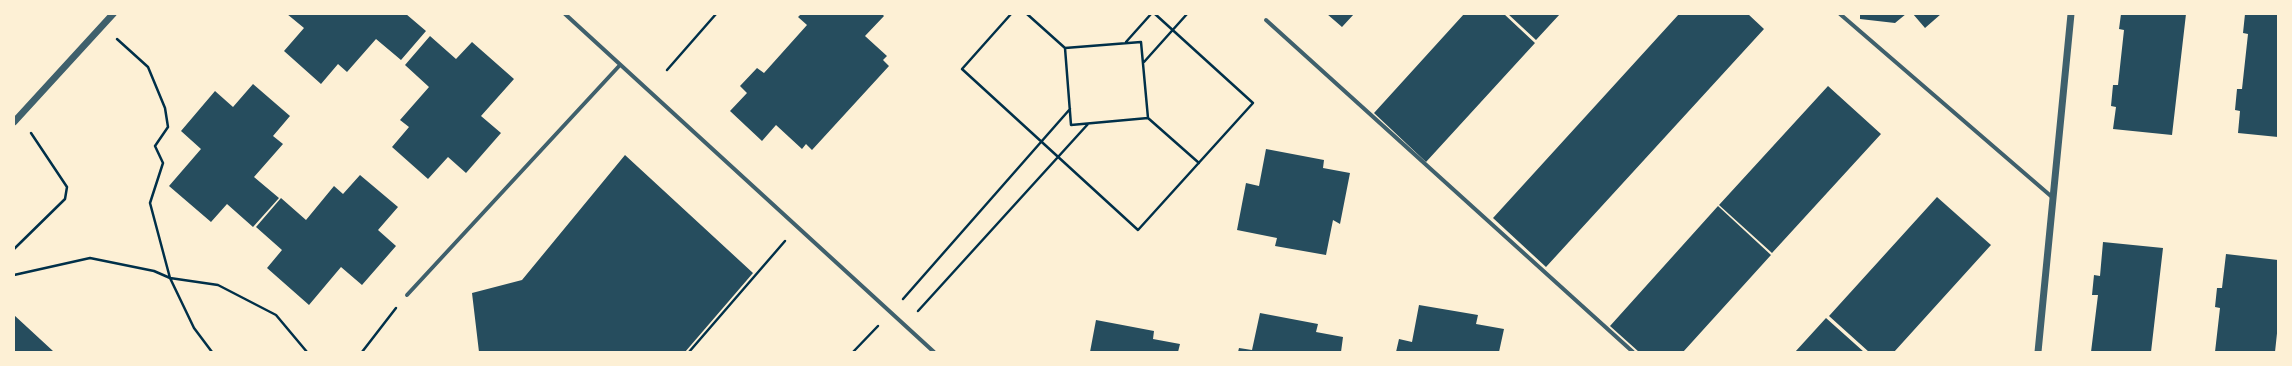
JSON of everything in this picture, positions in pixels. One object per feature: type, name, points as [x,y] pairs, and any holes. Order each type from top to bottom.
[{"type":"street","points":[[14,122],[17,114],[112,14]]},
{"type":"street","points":[[565,14],[934,352]]},
{"type":"street","points":[[1840,14],[2052,197]]},
{"type":"street","points":[[2038,352],[2071,14]]},
{"type":"street","points":[[1266,20],[1633,352]]},
{"type":"street","points":[[407,295],[620,65]]},
{"type":"path","points":[[667,70],[716,14]]},
{"type":"path","points":[[1011,14],[962,69],[1138,230],[1253,103],[1155,14]]},
{"type":"path","points":[[1027,14],[1065,48],[1071,125],[1148,118]]},
{"type":"path","points":[[1125,43],[1151,14]]},
{"type":"path","points":[[1143,62],[1187,14]]},
{"type":"path","points":[[102,26],[148,67],[165,108],[168,127],[155,146],[163,163],[150,203],[170,278],[194,328],[212,352]]},
{"type":"path","points":[[1065,48],[1141,42],[1148,118],[1199,163]]},
{"type":"path","points":[[854,352],[1070,110]]},
{"type":"path","points":[[14,249],[65,199],[67,187],[17,114]]},
{"type":"path","points":[[905,325],[1088,123]]},
{"type":"path","points":[[689,352],[797,227]]},
{"type":"path","points":[[14,275],[90,258],[154,271],[170,278],[218,286],[276,315],[307,352]]},
{"type":"path","points":[[362,352],[407,295]]},
{"type":"building","points":[[287,14],[406,14],[426,31],[401,60],[376,39],[347,72],[338,64],[321,84],[284,51],[304,28]]},
{"type":"building","points":[[801,14],[882,14],[884,16],[865,36],[887,56],[883,60],[889,66],[812,150],[806,144],[802,149],[776,125],[762,141],[730,111],[747,93],[740,86],[757,68],[764,73],[807,25],[798,17]]},
{"type":"building","points":[[1327,14],[1354,14],[1342,27]]},
{"type":"building","points":[[1464,14],[1504,14],[1535,43],[1426,162],[1374,113]]},
{"type":"building","points":[[1508,14],[1560,14],[1536,40]]},
{"type":"building","points":[[1679,14],[1748,14],[1764,29],[1546,267],[1493,218]]},
{"type":"building","points":[[1860,14],[1906,14],[1895,23],[1860,19]]},
{"type":"building","points":[[1913,14],[1941,14],[1925,28]]},
{"type":"building","points":[[2121,14],[2186,14],[2172,135],[2113,129],[2116,107],[2111,106],[2113,85],[2118,85],[2124,30],[2119,29]]},
{"type":"building","points":[[2245,14],[2278,14],[2278,137],[2238,133],[2240,111],[2235,110],[2237,89],[2242,89],[2248,34],[2243,33]]},
{"type":"building","points":[[430,36],[456,59],[472,42],[514,79],[481,116],[501,133],[466,173],[448,157],[428,179],[392,147],[409,127],[400,120],[429,87],[405,65]]},
{"type":"building","points":[[253,84],[290,116],[273,136],[283,144],[254,177],[279,198],[253,227],[227,204],[211,222],[169,186],[201,149],[181,131],[215,91],[233,107]]},
{"type":"building","points":[[1828,86],[1881,134],[1772,253],[1719,205]]},
{"type":"building","points":[[1266,149],[1324,160],[1323,168],[1350,173],[1340,224],[1333,220],[1326,255],[1275,246],[1277,238],[1237,230],[1246,183],[1259,186]]},
{"type":"building","points":[[625,155],[753,273],[685,352],[479,352],[472,293],[522,280]]},
{"type":"building","points":[[360,175],[398,207],[378,230],[396,246],[362,285],[341,267],[309,305],[267,268],[282,250],[256,227],[281,198],[306,220],[334,186],[343,194]]},
{"type":"building","points":[[1937,197],[1991,245],[1894,352],[1869,352],[1829,316]]},
{"type":"building","points":[[1718,206],[1771,255],[1683,352],[1639,352],[1610,326]]},
{"type":"building","points":[[2103,242],[2163,248],[2151,352],[2091,352],[2098,295],[2092,295],[2094,275],[2100,276]]},
{"type":"building","points":[[2226,254],[2278,260],[2278,324],[2275,352],[2215,352],[2220,308],[2215,307],[2217,288],[2222,288]]},
{"type":"building","points":[[1419,305],[1478,315],[1476,324],[1504,329],[1499,352],[1396,352],[1399,339],[1412,342]]},
{"type":"building","points":[[1260,313],[1318,324],[1316,332],[1343,337],[1341,352],[1238,352],[1239,348],[1252,350]]},
{"type":"building","points":[[14,315],[53,351],[14,352]]},
{"type":"building","points":[[1826,318],[1864,352],[1795,352]]},
{"type":"building","points":[[1096,320],[1154,331],[1153,339],[1180,344],[1178,352],[1090,352]]}]
